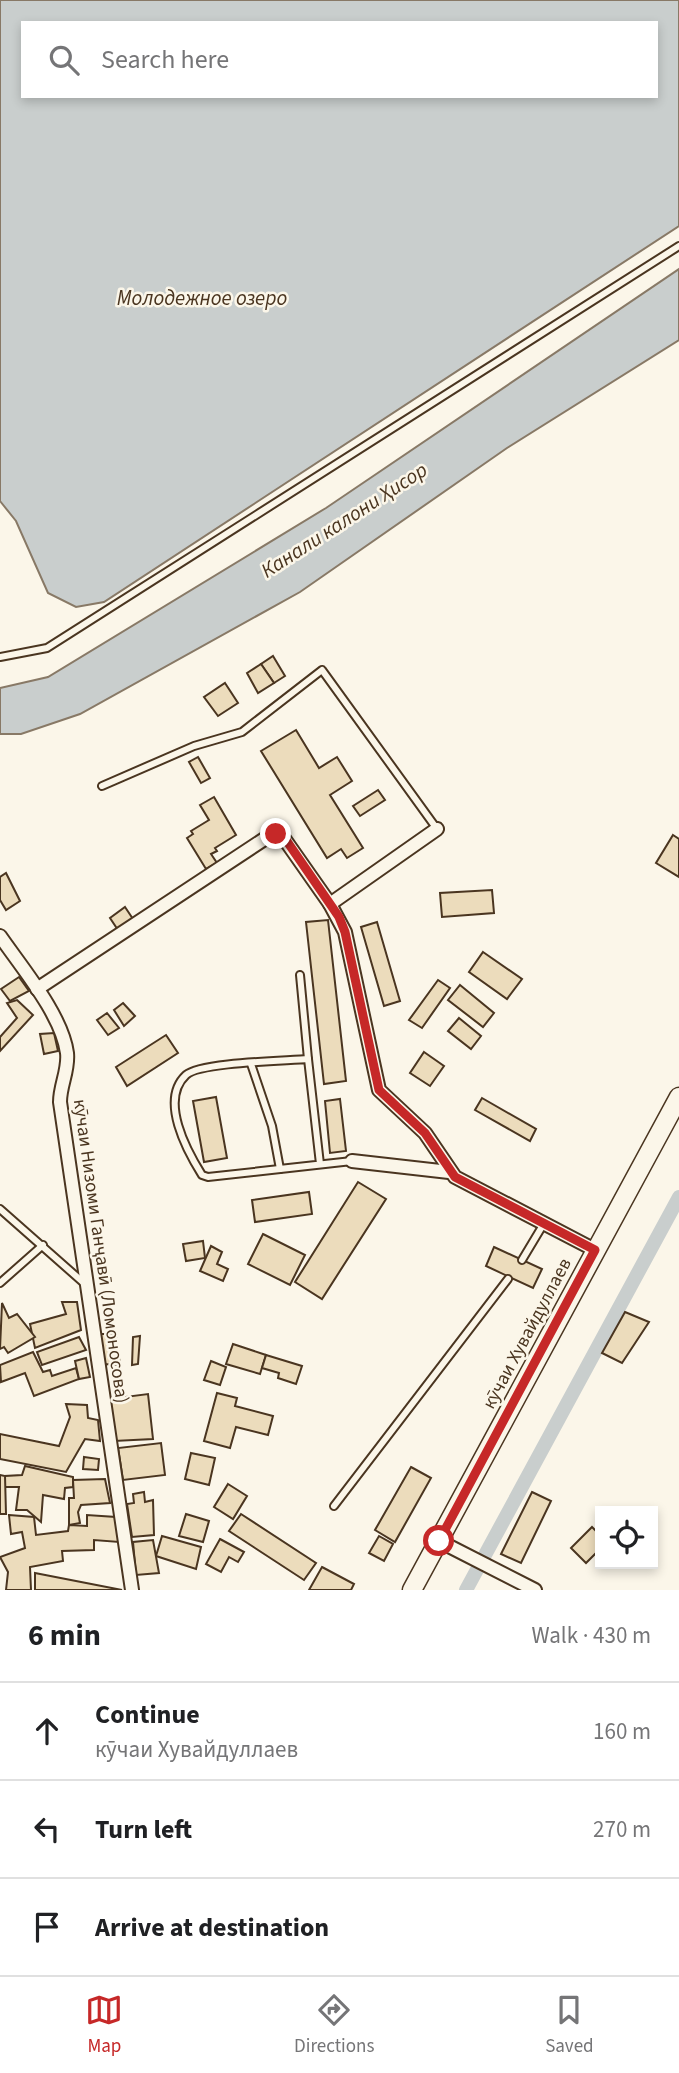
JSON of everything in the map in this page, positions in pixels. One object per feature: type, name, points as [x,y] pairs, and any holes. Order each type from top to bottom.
[{"type":"street","points":[[330,904],[437,829]]},
{"type":"street","points":[[37,989],[268,835],[284,837],[330,904],[345,932],[379,1090],[425,1133],[449,1172],[463,1183],[595,1250]]},
{"type":"street","name":"кӯчаи Низоми Ганҷавӣ (Ломоносова)","points":[[0,936],[37,989],[64,1039],[67,1053],[60,1102],[132,1590]]},
{"type":"street","name":"кӯчаи Хувайдуллаев","points":[[412,1590],[679,1097]]},
{"type":"street","points":[[352,1161],[370,1160],[449,1172]]},
{"type":"street","points":[[439,1541],[535,1590]]},
{"type":"lane","points":[[0,657],[47,648],[679,246]]},
{"type":"lane","points":[[102,786],[187,749],[242,732],[322,670],[437,829]]},
{"type":"lane","points":[[300,975],[320,1164]]},
{"type":"lane","points":[[309,1059],[203,1066],[187,1074],[179,1084],[175,1109],[178,1131],[202,1175],[352,1161]]},
{"type":"lane","points":[[251,1063],[272,1126],[280,1169]]},
{"type":"lane","points":[[0,1209],[86,1284]]},
{"type":"lane","points":[[522,1260],[543,1225]]},
{"type":"lane","points":[[0,1283],[43,1245]]},
{"type":"lane","points":[[334,1506],[508,1279]]},
{"type":"water","name":"Молодежное озеро","points":[[0,0],[679,0],[679,226],[104,602],[76,607],[48,593],[16,521],[0,501]]},
{"type":"water","name":"Канали калони Ҳисор","points":[[679,269],[679,340],[507,448],[300,592],[80,714],[21,734],[0,734],[0,688],[48,677],[326,508]]},
{"type":"building","points":[[273,656],[285,676],[274,683],[261,664]]},
{"type":"building","points":[[261,664],[274,683],[258,693],[247,673]]},
{"type":"building","points":[[225,683],[238,703],[218,716],[204,697]]},
{"type":"building","points":[[296,730],[319,768],[337,757],[352,781],[330,795],[363,848],[347,858],[341,849],[327,858],[261,751]]},
{"type":"building","points":[[198,757],[210,778],[201,783],[189,762]]},
{"type":"building","points":[[378,790],[385,800],[360,816],[353,806]]},
{"type":"building","points":[[214,797],[236,835],[215,848],[217,851],[211,854],[217,863],[206,869],[187,838],[193,834],[191,831],[209,820],[200,805]]},
{"type":"building","points":[[673,835],[679,839],[679,877],[656,863]]},
{"type":"building","points":[[6,873],[20,901],[6,910],[0,900],[0,877]]},
{"type":"building","points":[[492,890],[494,913],[442,917],[440,893]]},
{"type":"building","points":[[125,907],[133,919],[118,930],[110,918]]},
{"type":"building","points":[[328,920],[346,1081],[324,1084],[306,922]]},
{"type":"building","points":[[377,922],[400,1001],[384,1006],[361,927]]},
{"type":"building","points":[[483,952],[522,979],[507,999],[469,972]]},
{"type":"building","points":[[19,977],[29,991],[10,1001],[1,989]]},
{"type":"building","points":[[438,980],[450,988],[422,1028],[409,1020]]},
{"type":"building","points":[[460,985],[494,1013],[483,1027],[448,1000]]},
{"type":"building","points":[[17,1000],[33,1015],[0,1051],[0,1037],[17,1018],[7,1003]]},
{"type":"building","points":[[123,1003],[135,1016],[124,1026],[114,1010]]},
{"type":"building","points":[[107,1013],[119,1028],[108,1035],[97,1020]]},
{"type":"building","points":[[459,1018],[481,1036],[471,1049],[448,1031]]},
{"type":"building","points":[[54,1033],[58,1051],[44,1054],[40,1034]]},
{"type":"building","points":[[166,1035],[178,1053],[127,1086],[116,1067]]},
{"type":"building","points":[[424,1052],[444,1066],[430,1086],[410,1073]]},
{"type":"building","points":[[216,1097],[227,1158],[204,1162],[193,1101]]},
{"type":"building","points":[[482,1098],[536,1129],[530,1141],[475,1110]]},
{"type":"building","points":[[340,1099],[346,1151],[330,1153],[325,1101]]},
{"type":"building","points":[[358,1182],[386,1199],[322,1299],[295,1282]]},
{"type":"building","points":[[309,1192],[312,1214],[255,1222],[252,1200]]},
{"type":"building","points":[[263,1234],[305,1255],[290,1285],[248,1264]]},
{"type":"building","points":[[203,1241],[205,1258],[186,1261],[183,1244]]},
{"type":"building","points":[[211,1246],[222,1252],[217,1264],[228,1269],[223,1281],[200,1271]]},
{"type":"building","points":[[494,1247],[542,1269],[533,1288],[486,1266]]},
{"type":"building","points":[[62,1302],[77,1302],[81,1330],[35,1348],[30,1324],[66,1314]]},
{"type":"building","points":[[2,1303],[9,1318],[17,1314],[35,1337],[8,1353],[4,1347],[0,1349]]},
{"type":"building","points":[[625,1312],[649,1322],[622,1363],[602,1353]]},
{"type":"building","points":[[98,1334],[116,1334],[120,1365],[102,1364]]},
{"type":"building","points":[[140,1336],[138,1364],[132,1365],[133,1337]]},
{"type":"building","points":[[79,1337],[86,1350],[42,1365],[37,1352]]},
{"type":"building","points":[[233,1344],[266,1355],[260,1374],[226,1364]]},
{"type":"building","points":[[33,1352],[43,1372],[50,1370],[52,1376],[76,1368],[79,1379],[34,1396],[25,1373],[1,1382],[0,1365]]},
{"type":"building","points":[[266,1355],[302,1366],[296,1384],[278,1378],[279,1373],[262,1368]]},
{"type":"building","points":[[86,1358],[90,1377],[79,1379],[75,1361]]},
{"type":"building","points":[[211,1361],[226,1367],[220,1385],[204,1380]]},
{"type":"building","points":[[217,1393],[237,1398],[235,1406],[273,1416],[268,1435],[236,1427],[230,1448],[204,1441]]},
{"type":"building","points":[[148,1394],[153,1439],[114,1441],[109,1399]]},
{"type":"building","points":[[66,1404],[87,1405],[88,1418],[98,1420],[100,1441],[85,1439],[66,1472],[0,1459],[0,1434],[59,1446],[70,1417]]},
{"type":"building","points":[[161,1443],[165,1475],[123,1480],[118,1448]]},
{"type":"building","points":[[191,1453],[215,1458],[209,1485],[185,1479]]},
{"type":"building","points":[[84,1457],[99,1459],[98,1470],[83,1469]]},
{"type":"building","points":[[25,1466],[73,1477],[73,1487],[65,1488],[64,1499],[43,1495],[41,1522],[27,1510],[16,1510],[19,1487],[5,1487],[5,1476],[22,1475]]},
{"type":"building","points":[[411,1467],[431,1478],[395,1542],[375,1530]]},
{"type":"building","points":[[0,1475],[5,1476],[6,1514],[0,1514]]},
{"type":"building","points":[[105,1479],[110,1503],[81,1505],[78,1512],[80,1523],[69,1525],[69,1498],[74,1498],[73,1480]]},
{"type":"building","points":[[228,1484],[247,1496],[233,1519],[214,1507]]},
{"type":"building","points":[[144,1492],[145,1502],[153,1500],[154,1535],[132,1537],[127,1504],[134,1503],[133,1494]]},
{"type":"building","points":[[532,1492],[551,1501],[521,1563],[501,1554]]},
{"type":"building","points":[[186,1514],[209,1521],[203,1542],[179,1536]]},
{"type":"building","points":[[241,1514],[316,1563],[304,1580],[229,1531]]},
{"type":"building","points":[[9,1515],[34,1517],[36,1535],[68,1531],[69,1525],[87,1526],[87,1515],[116,1517],[119,1542],[94,1540],[94,1550],[62,1551],[63,1561],[30,1567],[31,1590],[6,1590],[8,1572],[0,1557],[25,1548],[22,1532],[11,1534]]},
{"type":"building","points":[[592,1527],[595,1530],[595,1554],[586,1563],[571,1548]]},
{"type":"building","points":[[162,1536],[201,1547],[196,1569],[156,1556]]},
{"type":"building","points":[[379,1536],[393,1544],[384,1561],[369,1553]]},
{"type":"building","points":[[220,1539],[244,1552],[238,1562],[229,1557],[221,1572],[206,1564]]},
{"type":"building","points":[[153,1540],[159,1573],[136,1575],[133,1542]]},
{"type":"building","points":[[322,1567],[354,1584],[351,1590],[309,1590]]},
{"type":"building","points":[[35,1573],[122,1590],[35,1590]]},
{"type":"waterway","points":[[466,1590],[679,1197]]},
{"type":"route","points":[[276,834],[284,837],[339,917],[345,932],[379,1090],[425,1133],[449,1172],[463,1183],[595,1250],[439,1541]]}]
